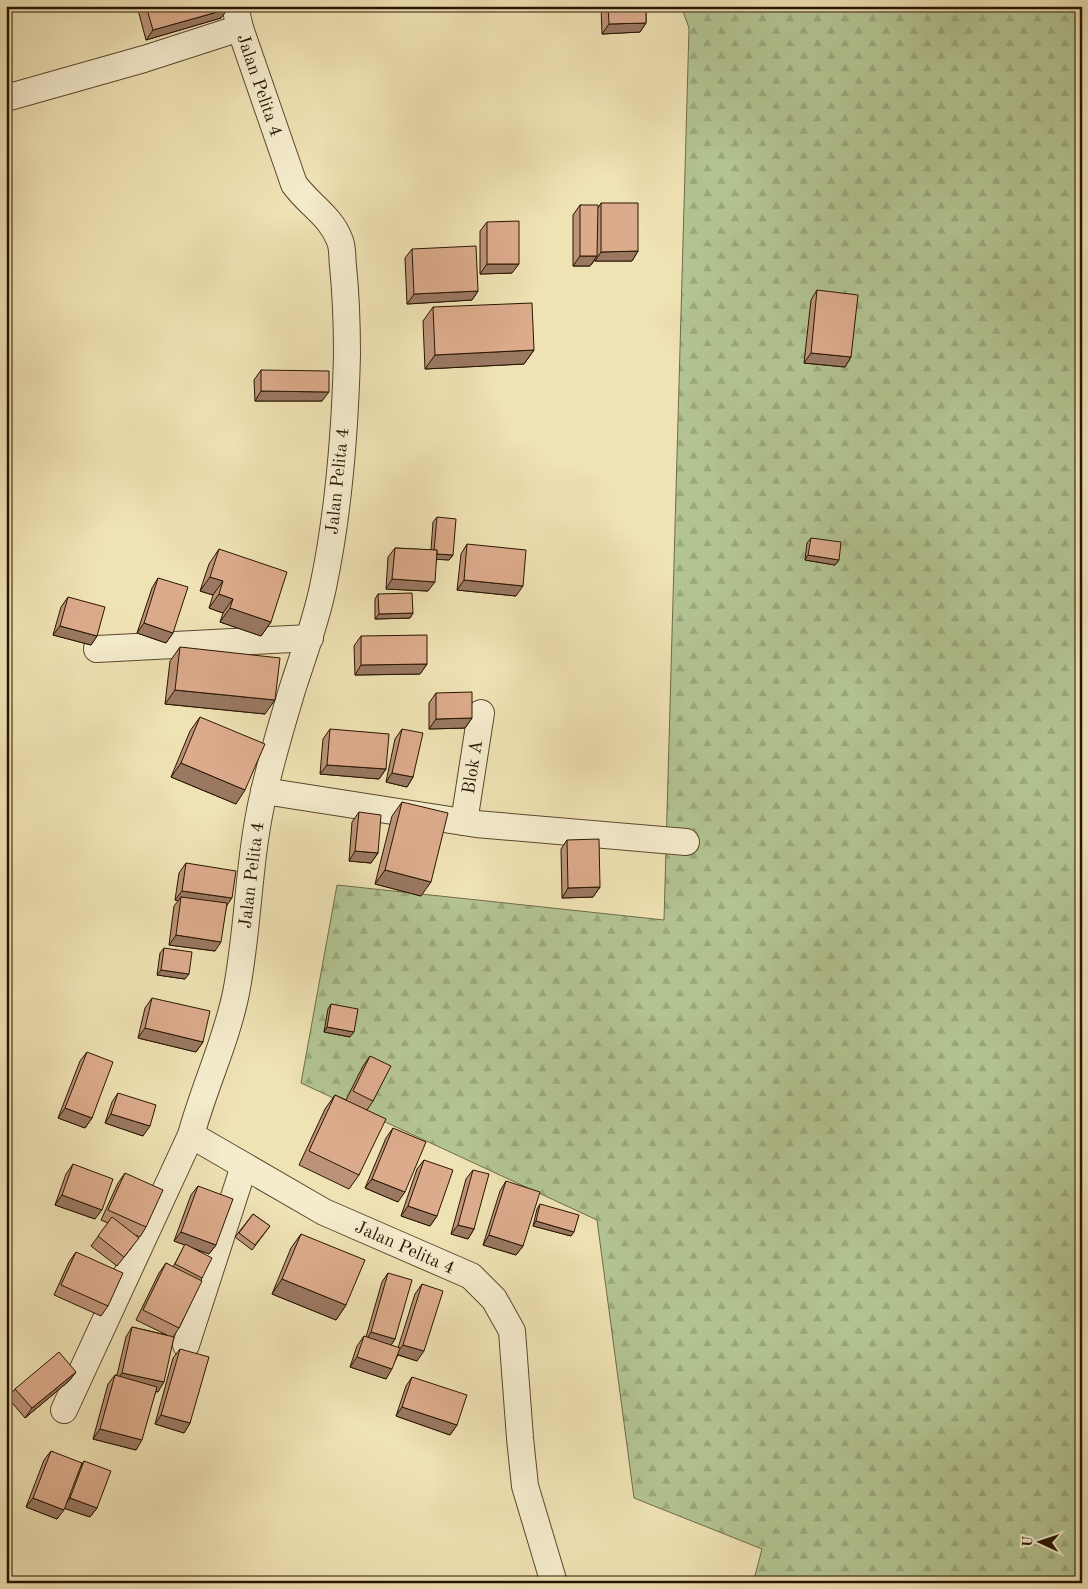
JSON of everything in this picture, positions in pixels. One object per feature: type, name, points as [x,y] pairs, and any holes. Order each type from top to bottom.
[{"type":"street","points":[[6,98],[144,59],[238,17]]},
{"type":"street","name":"Jalan Pelita 4","points":[[238,17],[294,184],[303,197],[318,208],[330,222],[341,243],[347,329],[342,433],[333,532],[323,588],[264,791],[256,830],[236,993],[225,1036],[191,1135],[324,1212],[471,1276],[494,1299],[512,1331],[525,1486],[554,1583]]},
{"type":"street","points":[[96,649],[310,638]]},
{"type":"street","name":"Blok A","points":[[464,822],[481,713]]},
{"type":"street","points":[[264,791],[464,822],[686,842]]},
{"type":"street","points":[[64,1410],[191,1135]]},
{"type":"street","points":[[186,1345],[244,1166]]},
{"type":"green space","points":[[681,6],[1082,6],[1082,1583],[753,1583],[762,1549],[634,1498],[597,1220],[301,1083],[337,885],[664,920],[689,28]]},
{"type":"building","points":[[146,6],[227,6],[228,9],[153,30]]},
{"type":"building","points":[[608,6],[646,6],[646,23],[609,24]]},
{"type":"building","points":[[601,203],[638,203],[638,251],[601,252]]},
{"type":"building","points":[[580,205],[598,205],[597,256],[580,256]]},
{"type":"building","points":[[519,221],[519,264],[487,264],[487,222]]},
{"type":"building","points":[[476,246],[478,291],[414,294],[412,249]]},
{"type":"building","points":[[817,290],[858,295],[851,357],[811,353]]},
{"type":"building","points":[[532,303],[534,350],[435,355],[433,307]]},
{"type":"building","points":[[261,370],[329,371],[329,392],[261,391]]},
{"type":"building","points":[[437,517],[456,519],[453,555],[437,554],[437,550],[434,550]]},
{"type":"building","points":[[811,538],[841,542],[839,560],[808,555]]},
{"type":"building","points":[[467,544],[526,550],[523,586],[464,580]]},
{"type":"building","points":[[395,548],[437,550],[435,582],[392,579]]},
{"type":"building","points":[[219,549],[287,572],[271,622],[230,608],[233,599],[219,594],[223,581],[210,577]]},
{"type":"building","points":[[158,578],[188,587],[173,633],[144,623]]},
{"type":"building","points":[[412,593],[413,613],[379,614],[378,594]]},
{"type":"building","points":[[68,597],[105,607],[97,636],[60,626]]},
{"type":"building","points":[[427,635],[427,664],[361,665],[361,636]]},
{"type":"building","points":[[180,647],[280,658],[275,700],[175,690]]},
{"type":"building","points":[[472,692],[472,718],[436,719],[436,693]]},
{"type":"building","points":[[200,717],[265,744],[245,790],[181,763]]},
{"type":"building","points":[[330,729],[389,734],[386,769],[327,765]]},
{"type":"building","points":[[402,729],[423,733],[413,777],[392,773]]},
{"type":"building","points":[[402,802],[448,813],[431,882],[385,870]]},
{"type":"building","points":[[359,812],[381,815],[378,853],[355,851]]},
{"type":"building","points":[[599,839],[600,887],[568,888],[567,840]]},
{"type":"building","points":[[186,863],[236,871],[232,898],[182,891]]},
{"type":"building","points":[[181,897],[227,903],[221,942],[176,935]]},
{"type":"building","points":[[164,948],[192,952],[189,974],[161,970]]},
{"type":"building","points":[[152,998],[210,1011],[203,1042],[145,1028]]},
{"type":"building","points":[[331,1004],[358,1009],[354,1032],[327,1027]]},
{"type":"building","points":[[87,1052],[113,1062],[92,1118],[65,1108]]},
{"type":"building","points":[[370,1056],[391,1066],[373,1101],[353,1091]]},
{"type":"building","points":[[118,1093],[156,1105],[150,1126],[111,1114]]},
{"type":"building","points":[[335,1095],[386,1119],[359,1175],[309,1151]]},
{"type":"building","points":[[393,1128],[426,1142],[405,1192],[372,1179]]},
{"type":"building","points":[[424,1160],[453,1170],[437,1216],[408,1206]]},
{"type":"building","points":[[73,1164],[113,1179],[102,1210],[62,1195]]},
{"type":"building","points":[[473,1170],[489,1174],[474,1229],[458,1225]]},
{"type":"building","points":[[125,1173],[163,1190],[146,1227],[108,1210]]},
{"type":"building","points":[[506,1181],[540,1192],[523,1246],[489,1235]]},
{"type":"building","points":[[198,1186],[233,1199],[216,1245],[181,1232]]},
{"type":"building","points":[[540,1204],[579,1215],[574,1232],[536,1221]]},
{"type":"building","points":[[253,1214],[270,1226],[255,1245],[239,1233]]},
{"type":"building","points":[[112,1217],[139,1238],[124,1257],[98,1236]]},
{"type":"building","points":[[301,1234],[365,1260],[346,1305],[282,1279]]},
{"type":"building","points":[[185,1244],[212,1258],[202,1278],[175,1264]]},
{"type":"building","points":[[76,1252],[123,1273],[108,1306],[61,1285]]},
{"type":"building","points":[[166,1263],[202,1281],[179,1328],[143,1310]]},
{"type":"building","points":[[388,1273],[412,1280],[395,1339],[371,1332]]},
{"type":"building","points":[[422,1284],[443,1291],[424,1351],[403,1345]]},
{"type":"building","points":[[132,1327],[174,1337],[164,1382],[122,1373]]},
{"type":"building","points":[[364,1336],[400,1348],[392,1369],[357,1357]]},
{"type":"building","points":[[180,1349],[209,1357],[190,1423],[161,1415]]},
{"type":"building","points":[[59,1352],[76,1372],[32,1408],[15,1389]]},
{"type":"building","points":[[115,1375],[157,1387],[142,1440],[100,1429]]},
{"type":"building","points":[[412,1377],[467,1395],[457,1425],[402,1407]]},
{"type":"building","points":[[51,1451],[82,1463],[64,1510],[33,1498]]},
{"type":"building","points":[[84,1461],[111,1471],[97,1508],[70,1498]]}]
